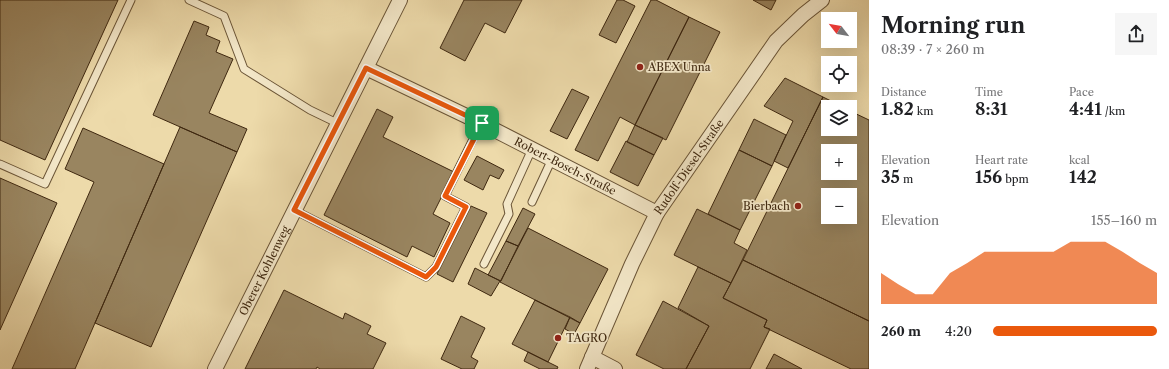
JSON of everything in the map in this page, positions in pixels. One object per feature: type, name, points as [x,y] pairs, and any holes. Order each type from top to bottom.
[{"type":"street","name":"Oberer Kohlenweg","points":[[215,369],[400,0]]},
{"type":"street","name":"Rudolf-Diesel-Straße","points":[[615,369],[590,363],[632,264],[657,213],[776,42],[803,15],[822,0]]},
{"type":"street","name":"Robert-Bosch-Straße","points":[[366,68],[482,123],[657,213]]},
{"type":"lane","points":[[0,164],[45,184],[131,0]]},
{"type":"lane","points":[[190,0],[224,16],[244,68],[310,110],[337,123]]},
{"type":"lane","points":[[294,210],[426,277],[436,267],[466,207],[445,196],[482,123]]},
{"type":"lane","points":[[484,264],[509,214],[507,204],[532,149]]},
{"type":"lane","points":[[532,202],[552,159]]},
{"type":"building","points":[[0,0],[118,0],[45,160],[0,140]]},
{"type":"building","points":[[464,0],[522,0],[505,33],[485,23],[465,61],[440,48]]},
{"type":"building","points":[[617,0],[623,0],[635,6],[616,43],[599,35]]},
{"type":"building","name":"ABEX Unna","points":[[651,0],[656,0],[689,17],[635,125],[620,117],[598,161],[575,150]]},
{"type":"building","points":[[753,0],[776,0],[771,10]]},
{"type":"building","points":[[689,17],[720,32],[666,140],[635,125]]},
{"type":"building","points":[[194,21],[209,27],[206,35],[220,41],[216,52],[233,59],[209,113],[247,129],[237,152],[153,115]]},
{"type":"building","points":[[785,78],[823,97],[788,168],[774,161],[793,121],[764,106]]},
{"type":"building","points":[[572,89],[589,97],[567,139],[550,131]]},
{"type":"building","name":"Bierbach","points":[[823,97],[829,100],[822,100]]},
{"type":"building","name":"Bierbach","points":[[821,101],[821,136],[857,136],[857,114],[869,120],[869,321],[743,260]]},
{"type":"building","points":[[377,109],[393,117],[383,137],[454,172],[433,214],[450,223],[434,257],[412,246],[407,257],[324,215]]},
{"type":"building","points":[[754,119],[786,135],[772,166],[739,150]]},
{"type":"building","points":[[635,125],[663,138],[654,155],[627,142]]},
{"type":"building","points":[[180,127],[237,152],[151,347],[95,323]]},
{"type":"building","points":[[83,128],[164,164],[75,369],[12,369],[94,182],[65,169]]},
{"type":"building","points":[[626,141],[654,155],[638,186],[610,172]]},
{"type":"building","points":[[739,150],[772,166],[740,230],[708,214]]},
{"type":"building","points":[[477,156],[504,170],[499,179],[490,175],[483,190],[464,180]]},
{"type":"building","points":[[0,178],[57,203],[0,330]]},
{"type":"building","points":[[471,206],[487,213],[453,282],[437,274]]},
{"type":"building","points":[[523,208],[535,214],[518,246],[506,241]]},
{"type":"building","points":[[697,209],[740,230],[734,243],[747,250],[731,283],[674,255]]},
{"type":"building","points":[[528,228],[608,269],[580,323],[500,282]]},
{"type":"building","points":[[506,241],[518,246],[501,281],[488,275]]},
{"type":"building","points":[[743,260],[869,321],[869,369],[851,369],[764,327],[767,320],[723,298]]},
{"type":"building","points":[[698,267],[731,283],[723,298],[767,320],[764,327],[770,329],[750,369],[686,369],[709,326],[678,308]]},
{"type":"building","points":[[475,268],[500,281],[491,296],[468,284]]},
{"type":"building","points":[[284,290],[343,319],[345,313],[371,326],[367,334],[386,343],[373,369],[320,369],[317,367],[316,369],[245,369]]},
{"type":"building","points":[[535,300],[570,317],[548,362],[512,344]]},
{"type":"building","points":[[663,301],[709,326],[686,369],[664,369],[636,355]]},
{"type":"building","points":[[461,316],[485,328],[471,357],[478,361],[474,369],[462,369],[441,359]]},
{"type":"building","points":[[570,317],[580,323],[574,334],[565,329]]},
{"type":"building","points":[[528,352],[558,367],[557,369],[540,369],[524,361]]},
{"type":"building","points":[[774,354],[802,369],[766,369]]},
{"type":"place","name":"ABEX Unna","points":[[640,67]]},
{"type":"place","name":"Bierbach","points":[[798,206]]},
{"type":"place","name":"TAGRO","points":[[558,338]]},
{"type":"route","points":[[366,68],[482,123],[445,196],[466,207],[436,267],[426,277],[294,210],[366,68]]}]
